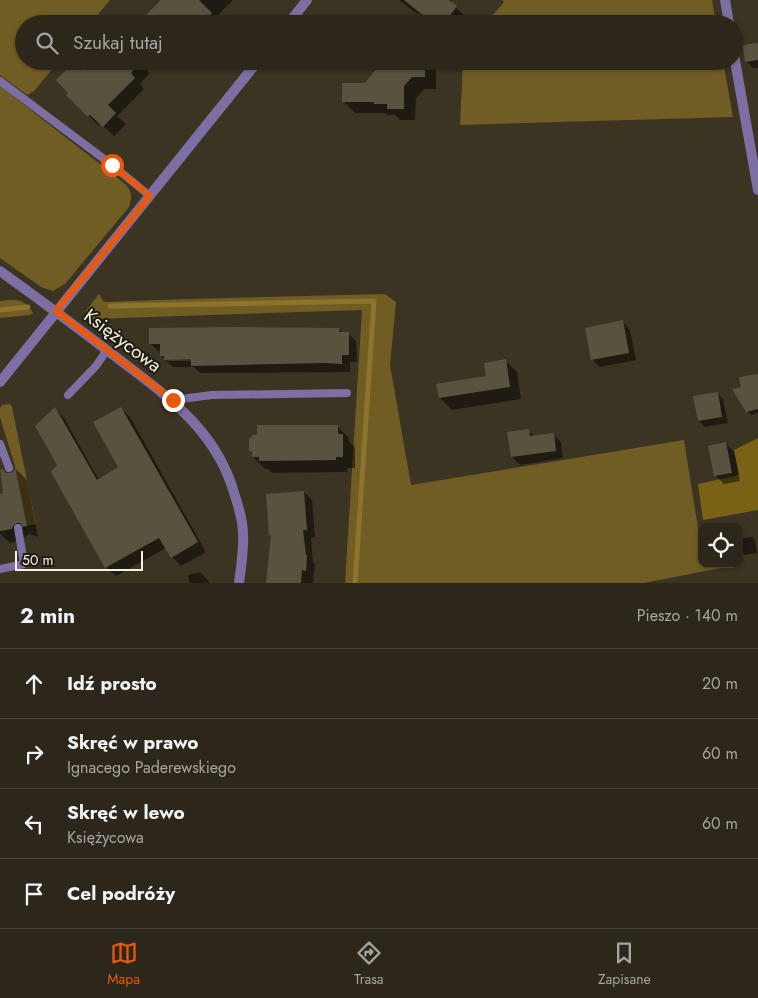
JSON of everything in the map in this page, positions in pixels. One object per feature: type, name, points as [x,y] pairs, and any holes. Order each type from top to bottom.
[{"type":"street","points":[[295,15],[307,0]]},
{"type":"street","points":[[725,0],[728,15]]},
{"type":"street","points":[[0,382],[251,70]]},
{"type":"street","points":[[737,70],[758,190]]},
{"type":"street","name":"Księżycowa","points":[[0,271],[173,400],[206,436],[220,458],[232,483],[243,532],[239,583]]},
{"type":"lane","points":[[0,82],[112,165],[150,196]]},
{"type":"lane","points":[[68,395],[96,366],[107,350]]},
{"type":"lane","points":[[173,400],[212,395],[347,393]]},
{"type":"lane","points":[[0,444],[9,468]]},
{"type":"lane","points":[[0,569],[24,564],[18,528]]},
{"type":"shaded area","points":[[0,0],[110,0],[98,15],[15,15],[15,70],[52,70],[34,91],[27,95],[0,75]]},
{"type":"shaded area","points":[[502,0],[712,0],[714,15],[493,15],[504,2]]},
{"type":"shaded area","points":[[463,70],[725,70],[733,117],[460,125]]},
{"type":"shaded area","points":[[0,86],[123,182],[130,191],[131,201],[129,207],[65,284],[53,291],[41,287],[0,258]]},
{"type":"shaded area","points":[[99,294],[104,302],[385,294],[396,302],[390,365],[411,485],[684,440],[698,528],[698,568],[721,568],[644,583],[345,583],[362,310],[92,319],[86,311]]},
{"type":"shaded area","points":[[15,300],[22,302],[33,313],[30,315],[0,318],[0,301]]},
{"type":"shaded area","points":[[10,404],[36,524],[27,526],[15,466],[0,417],[2,405]]},
{"type":"shaded area","points":[[758,438],[758,510],[703,520],[698,484],[739,475],[734,450]]},
{"type":"building","points":[[161,0],[199,0],[212,13],[210,15],[146,15]]},
{"type":"building","points":[[404,0],[449,0],[457,6],[450,15],[423,15]]},
{"type":"building","points":[[758,43],[758,60],[745,62],[743,45]]},
{"type":"building","points":[[66,70],[134,70],[131,73],[135,78],[108,105],[116,113],[103,127],[90,115],[87,116],[66,95],[68,93],[56,80]]},
{"type":"building","points":[[376,70],[425,70],[425,77],[412,77],[404,86],[404,109],[387,109],[387,104],[374,104],[374,102],[342,102],[342,83],[365,83]]},
{"type":"building","points":[[623,320],[629,353],[591,360],[585,328]]},
{"type":"building","points":[[149,328],[339,328],[339,332],[349,332],[349,355],[342,355],[342,364],[191,366],[191,359],[164,360],[164,356],[160,356],[160,344],[149,344]]},
{"type":"building","points":[[506,359],[510,387],[439,398],[436,384],[486,376],[484,363]]},
{"type":"building","points":[[758,374],[758,409],[746,412],[732,389],[741,387],[739,377]]},
{"type":"building","points":[[718,392],[722,417],[698,421],[693,396]]},
{"type":"building","points":[[55,407],[97,480],[118,467],[93,422],[121,407],[198,542],[171,558],[159,538],[105,568],[51,472],[57,465],[35,426]]},
{"type":"building","points":[[257,425],[338,425],[338,434],[343,434],[343,457],[336,457],[336,460],[259,461],[259,457],[252,457],[252,452],[249,451],[249,438],[252,435],[257,435]]},
{"type":"building","points":[[529,429],[530,436],[554,433],[556,451],[511,457],[507,432]]},
{"type":"building","points":[[726,442],[732,473],[714,476],[708,446]]},
{"type":"building","points":[[15,466],[27,526],[23,527],[20,523],[17,523],[12,529],[0,531],[0,494],[3,494],[0,470],[3,469],[6,473],[10,473],[14,471]]},
{"type":"building","points":[[304,491],[307,530],[303,530],[307,555],[306,571],[302,570],[301,583],[266,583],[271,535],[269,536],[266,494]]},
{"type":"waterway","points":[[110,306],[374,301],[355,583]]},
{"type":"waterway","points":[[0,310],[28,307]]},
{"type":"route","points":[[112,165],[150,196],[56,311],[173,400]]}]
